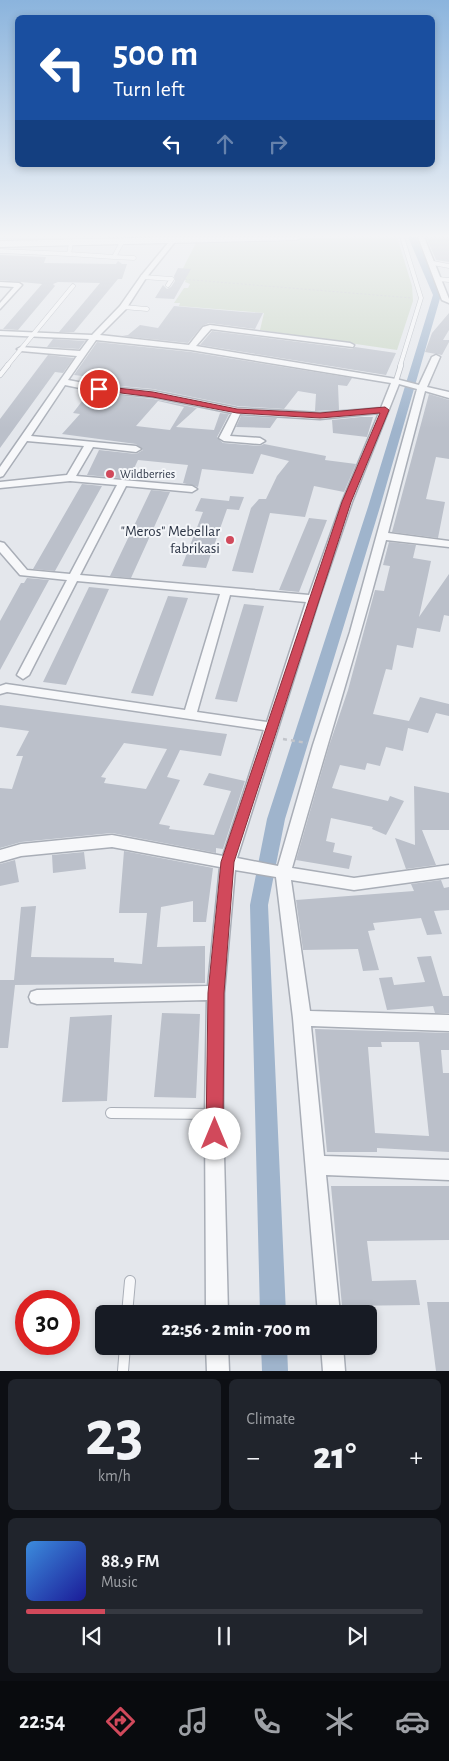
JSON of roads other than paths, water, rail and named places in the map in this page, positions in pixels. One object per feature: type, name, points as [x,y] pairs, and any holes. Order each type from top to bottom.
[{"type":"street","points":[[0,474],[82,354],[127,301]]},
{"type":"street","points":[[190,348],[206,329],[210,327],[350,345]]},
{"type":"street","points":[[0,333],[52,334],[190,348],[396,382],[449,395]]},
{"type":"street","points":[[21,349],[82,354]]},
{"type":"street","points":[[328,1305],[302,1018],[276,871],[320,745],[356,632],[422,388],[436,357]]},
{"type":"street","points":[[64,382],[99,389],[153,394],[237,411],[320,416],[385,410]]},
{"type":"street","points":[[217,1305],[214,1114],[216,993],[232,863],[313,599],[347,502],[396,382]]},
{"type":"street","points":[[237,411],[224,438],[260,441]]},
{"type":"street","points":[[25,438],[136,448]]},
{"type":"street","points":[[70,478],[90,444]]},
{"type":"street","points":[[0,485],[70,478],[192,489]]},
{"type":"street","points":[[23,675],[123,482]]},
{"type":"street","points":[[383,536],[449,544]]},
{"type":"street","points":[[0,545],[24,573],[313,599]]},
{"type":"street","points":[[190,715],[226,591]]},
{"type":"street","points":[[0,690],[6,688],[190,715],[271,732]]},
{"type":"street","points":[[0,856],[20,850],[112,841],[354,884],[449,871]]},
{"type":"street","points":[[37,997],[216,993]]},
{"type":"street","points":[[302,1018],[449,1023]]},
{"type":"street","points":[[315,1165],[449,1170]]},
{"type":"street","points":[[218,1355],[218,1371]]},
{"type":"street","points":[[333,1355],[334,1371]]},
{"type":"lane","points":[[0,375],[61,301]]},
{"type":"lane","points":[[396,382],[420,301]]},
{"type":"lane","points":[[123,307],[147,309]]},
{"type":"lane","points":[[112,1113],[214,1114]]},
{"type":"lane","points":[[128,1305],[130,1281]]},
{"type":"lane","points":[[123,1371],[124,1355]]},
{"type":"waterway","points":[[273,1305],[259,905],[276,819],[374,507],[435,301]]},
{"type":"waterway","points":[[274,1355],[275,1371]]},
{"type":"place","name":"Wildberries","points":[[110,474]]},
{"type":"place","name":"\"Meros\" Mebellar fabrikasi","points":[[230,540]]}]
